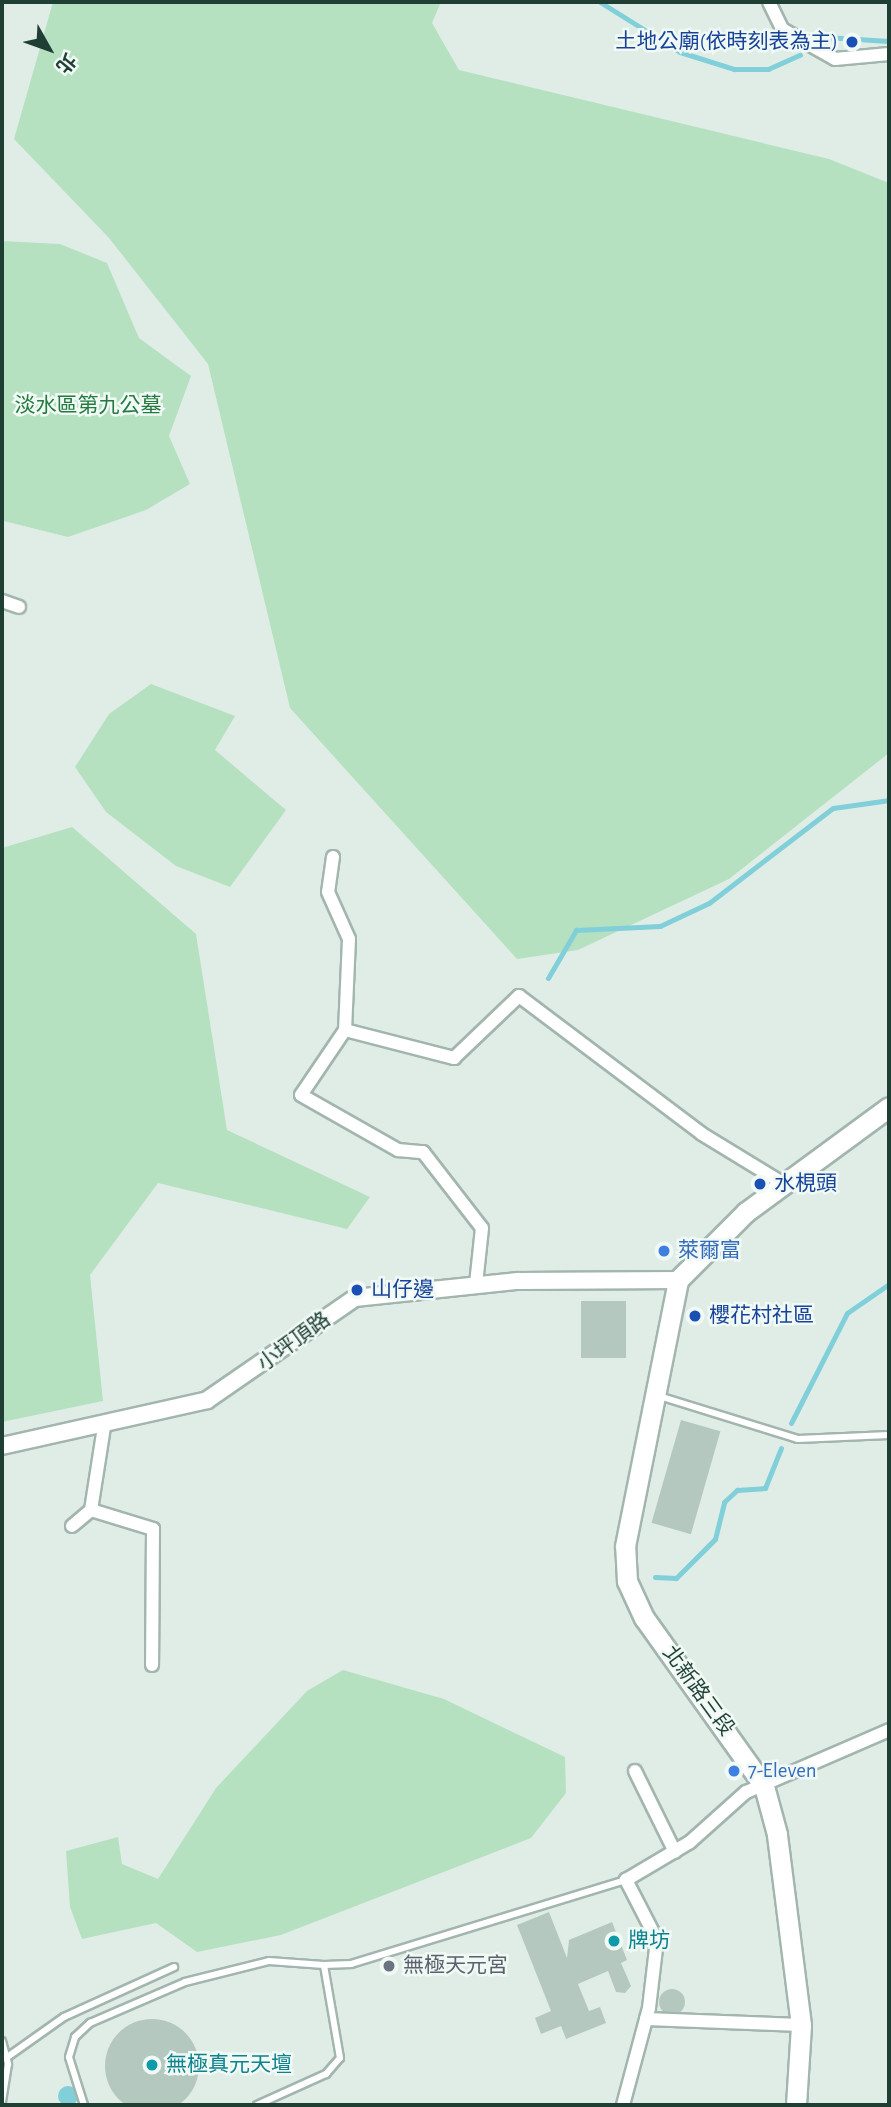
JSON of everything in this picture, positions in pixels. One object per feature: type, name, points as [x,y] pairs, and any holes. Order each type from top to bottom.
[{"type":"main road","points":[[678,1280],[706,1246],[784,1184],[889,1107]]},
{"type":"main road","name":"北新路三段","points":[[678,1280],[653,1394],[625,1546],[627,1581],[644,1618],[764,1786],[777,1833],[801,2025],[796,2105]]},
{"type":"street","points":[[768,2],[782,29],[835,59],[889,54]]},
{"type":"street","points":[[2,601],[19,607]]},
{"type":"street","points":[[333,857],[328,892],[349,939],[345,1030],[301,1095],[398,1150],[423,1152],[482,1228],[476,1284]]},
{"type":"street","points":[[345,1030],[454,1058],[519,996],[702,1134],[784,1184]]},
{"type":"street","name":"小坪頂路","points":[[2,1446],[104,1427],[207,1400],[355,1298],[476,1284],[678,1280]]},
{"type":"street","points":[[72,1526],[91,1510],[104,1427]]},
{"type":"street","points":[[91,1510],[153,1529],[152,1665]]},
{"type":"street","points":[[623,2105],[646,2019],[657,1940],[625,1880],[675,1852],[746,1792],[889,1730]]},
{"type":"street","points":[[635,1771],[675,1852]]},
{"type":"street","points":[[646,2019],[801,2025]]},
{"type":"lane","points":[[653,1394],[798,1439],[889,1435]]},
{"type":"lane","points":[[85,2105],[69,2057],[75,2037],[90,2023],[184,1982],[269,1961],[351,1964],[625,1880]]},
{"type":"lane","points":[[257,2105],[326,2074],[340,2058],[324,1965]]},
{"type":"lane","points":[[6,2058],[64,2017],[174,1967]]},
{"type":"lane","points":[[2,2041],[6,2058],[2,2101]]},
{"type":"green space","points":[[53,2],[441,2],[432,23],[459,70],[829,159],[889,183],[889,753],[729,879],[578,950],[517,959],[290,708],[208,364],[109,238],[14,139]]},
{"type":"green space","name":"淡水區第九公墓","points":[[2,241],[60,244],[107,263],[139,338],[191,376],[169,436],[190,484],[146,510],[68,537],[4,521]]},
{"type":"green space","points":[[151,684],[235,716],[215,750],[286,810],[230,887],[176,866],[106,812],[75,767],[109,714]]},
{"type":"green space","points":[[72,827],[196,934],[227,1130],[370,1197],[347,1229],[158,1183],[90,1275],[103,1401],[2,1422],[2,848]]},
{"type":"green space","points":[[343,1670],[444,1699],[565,1757],[566,1793],[531,1838],[281,1935],[197,1952],[156,1923],[82,1939],[70,1907],[66,1851],[118,1837],[122,1864],[158,1879],[216,1788],[307,1691]]},
{"type":"water","points":[[68,2086],[75,2089],[78,2096],[75,2103],[68,2106],[61,2103],[58,2096],[61,2089]]},
{"type":"building","points":[[581,1301],[626,1301],[626,1358],[581,1358]]},
{"type":"building","points":[[681,1420],[720,1431],[691,1534],[652,1523]]},
{"type":"building","points":[[549,1912],[567,1958],[569,1940],[612,1922],[627,1960],[621,1963],[631,1986],[625,1993],[616,1992],[608,1971],[578,1984],[589,2011],[600,2007],[606,2023],[566,2039],[561,2026],[541,2034],[535,2018],[551,2011],[517,1925]]},
{"type":"building","points":[[672,1989],[681,1993],[685,2002],[681,2011],[672,2015],[663,2011],[659,2002],[663,1993]]},
{"type":"building","name":"無極真元天壇","points":[[152,2019],[170,2023],[185,2033],[195,2048],[199,2066],[195,2084],[185,2099],[170,2109],[152,2113],[134,2109],[119,2099],[109,2084],[105,2066],[109,2048],[119,2033],[134,2023]]},
{"type":"waterway","points":[[600,2],[680,52],[734,69],[768,69],[800,55]]},
{"type":"waterway","points":[[825,37],[889,41]]},
{"type":"waterway","points":[[548,978],[576,930],[660,926],[709,903],[833,808],[889,800]]},
{"type":"waterway","points":[[791,1423],[847,1313],[889,1284]]},
{"type":"waterway","points":[[655,1577],[676,1578],[715,1539],[724,1502],[737,1490],[765,1488],[781,1448]]},
{"type":"place","name":"土地公廟(依時刻表為主)","points":[[852,42]]},
{"type":"place","name":"水梘頭","points":[[760,1184]]},
{"type":"place","name":"萊爾富","points":[[664,1251]]},
{"type":"place","name":"山仔邊","points":[[357,1290]]},
{"type":"place","name":"櫻花村社區","points":[[695,1316]]},
{"type":"place","name":"7-Eleven","points":[[734,1771]]},
{"type":"place","name":"牌坊","points":[[614,1941]]},
{"type":"place","name":"無極天元宮","points":[[389,1966]]},
{"type":"place","name":"無極真元天壇","points":[[152,2065]]}]
